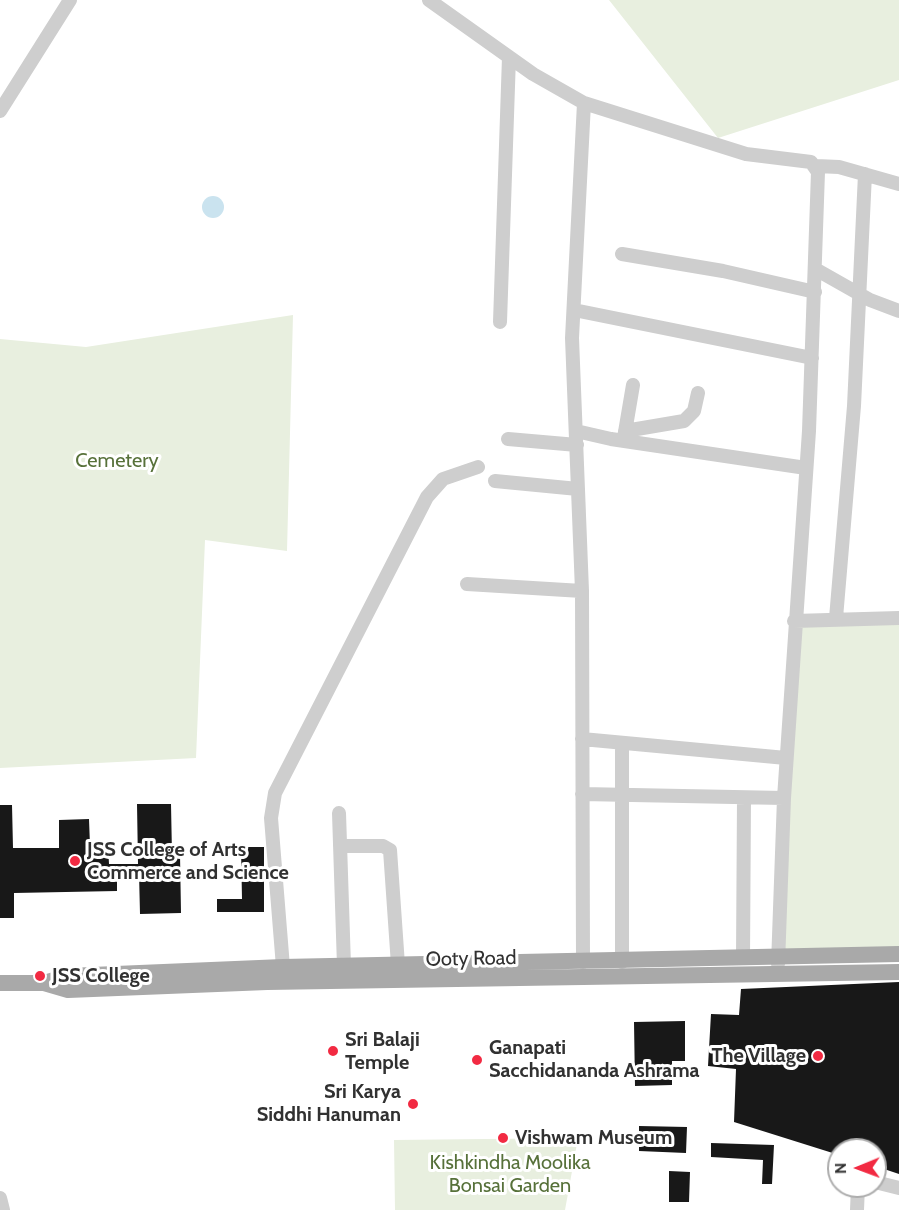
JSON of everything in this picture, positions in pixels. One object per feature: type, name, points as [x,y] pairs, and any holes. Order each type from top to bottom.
[{"type":"main road","name":"Ooty Road","points":[[44,983],[68,990],[778,965],[899,954]]},
{"type":"main road","name":"Ooty Road","points":[[0,983],[44,983],[68,976],[284,967],[583,963],[743,958],[778,965],[899,972]]},
{"type":"street","points":[[0,111],[70,0]]},
{"type":"street","points":[[429,0],[533,74],[584,103],[746,154],[811,162],[816,166],[820,179],[817,270],[786,758],[778,965]]},
{"type":"street","points":[[500,322],[509,57]]},
{"type":"street","points":[[583,963],[582,591],[572,338],[584,103]]},
{"type":"street","points":[[816,166],[839,167],[899,184]]},
{"type":"street","points":[[836,618],[854,406],[865,174]]},
{"type":"street","points":[[622,254],[723,271],[815,292]]},
{"type":"street","points":[[817,270],[859,294],[899,311]]},
{"type":"street","points":[[574,310],[812,358]]},
{"type":"street","points":[[625,436],[633,385]]},
{"type":"street","points":[[625,436],[684,420],[694,411],[698,393]]},
{"type":"street","points":[[508,439],[625,436],[806,468]]},
{"type":"street","points":[[284,967],[271,818],[275,793],[427,497],[443,479],[478,467]]},
{"type":"street","points":[[495,481],[578,489]]},
{"type":"street","points":[[466,584],[582,591]]},
{"type":"street","points":[[794,621],[899,618]]},
{"type":"street","points":[[582,739],[786,758]]},
{"type":"street","points":[[622,744],[620,794],[622,962]]},
{"type":"street","points":[[582,794],[784,798]]},
{"type":"street","points":[[743,958],[744,798]]},
{"type":"street","points":[[339,813],[344,966]]},
{"type":"street","points":[[340,846],[383,846],[390,850],[398,965]]},
{"type":"street","points":[[0,1198],[3,1210]]},
{"type":"green space","points":[[609,0],[899,0],[899,80],[718,138]]},
{"type":"green space","name":"Cemetery","points":[[293,315],[287,551],[205,540],[196,758],[0,768],[0,339],[86,347]]},
{"type":"green space","points":[[899,620],[899,956],[779,957],[794,621]]},
{"type":"green space","name":"Kishkindha Moolika Bonsai Garden","points":[[578,1138],[565,1210],[395,1210],[394,1140]]},
{"type":"water","points":[[213,196],[221,199],[224,207],[221,215],[213,218],[205,215],[202,207],[205,199]]},
{"type":"building","points":[[137,804],[171,804],[172,855],[180,854],[181,913],[140,914],[139,873],[117,873],[117,891],[14,893],[14,918],[0,918],[0,805],[12,805],[13,848],[59,848],[59,820],[89,819],[90,846],[108,846],[109,864],[138,864]]},
{"type":"building","points":[[241,847],[264,847],[264,912],[217,912],[217,899],[242,899]]},
{"type":"building","name":"The Village","points":[[899,982],[899,1174],[887,1170],[887,1138],[827,1138],[827,1151],[734,1122],[736,1069],[708,1066],[711,1014],[739,1015],[741,989]]},
{"type":"building","points":[[685,1021],[685,1061],[672,1061],[672,1085],[635,1086],[634,1022]]},
{"type":"building","points":[[639,1126],[687,1127],[686,1153],[639,1151]]},
{"type":"building","points":[[711,1143],[774,1145],[772,1184],[762,1184],[763,1160],[711,1157]]},
{"type":"building","points":[[669,1171],[690,1172],[689,1202],[669,1202]]},
{"type":"place","name":"JSS College of Arts Commerce and Science","points":[[75,861]]},
{"type":"place","name":"JSS College","points":[[40,976]]},
{"type":"place","name":"Sri Balaji Temple","points":[[333,1051]]},
{"type":"place","name":"The Village","points":[[818,1056]]},
{"type":"place","name":"Ganapati Sacchidananda Ashrama","points":[[477,1060]]},
{"type":"place","name":"Sri Karya Siddhi Hanuman","points":[[413,1104]]},
{"type":"place","name":"Vishwam Museum","points":[[503,1138]]}]
